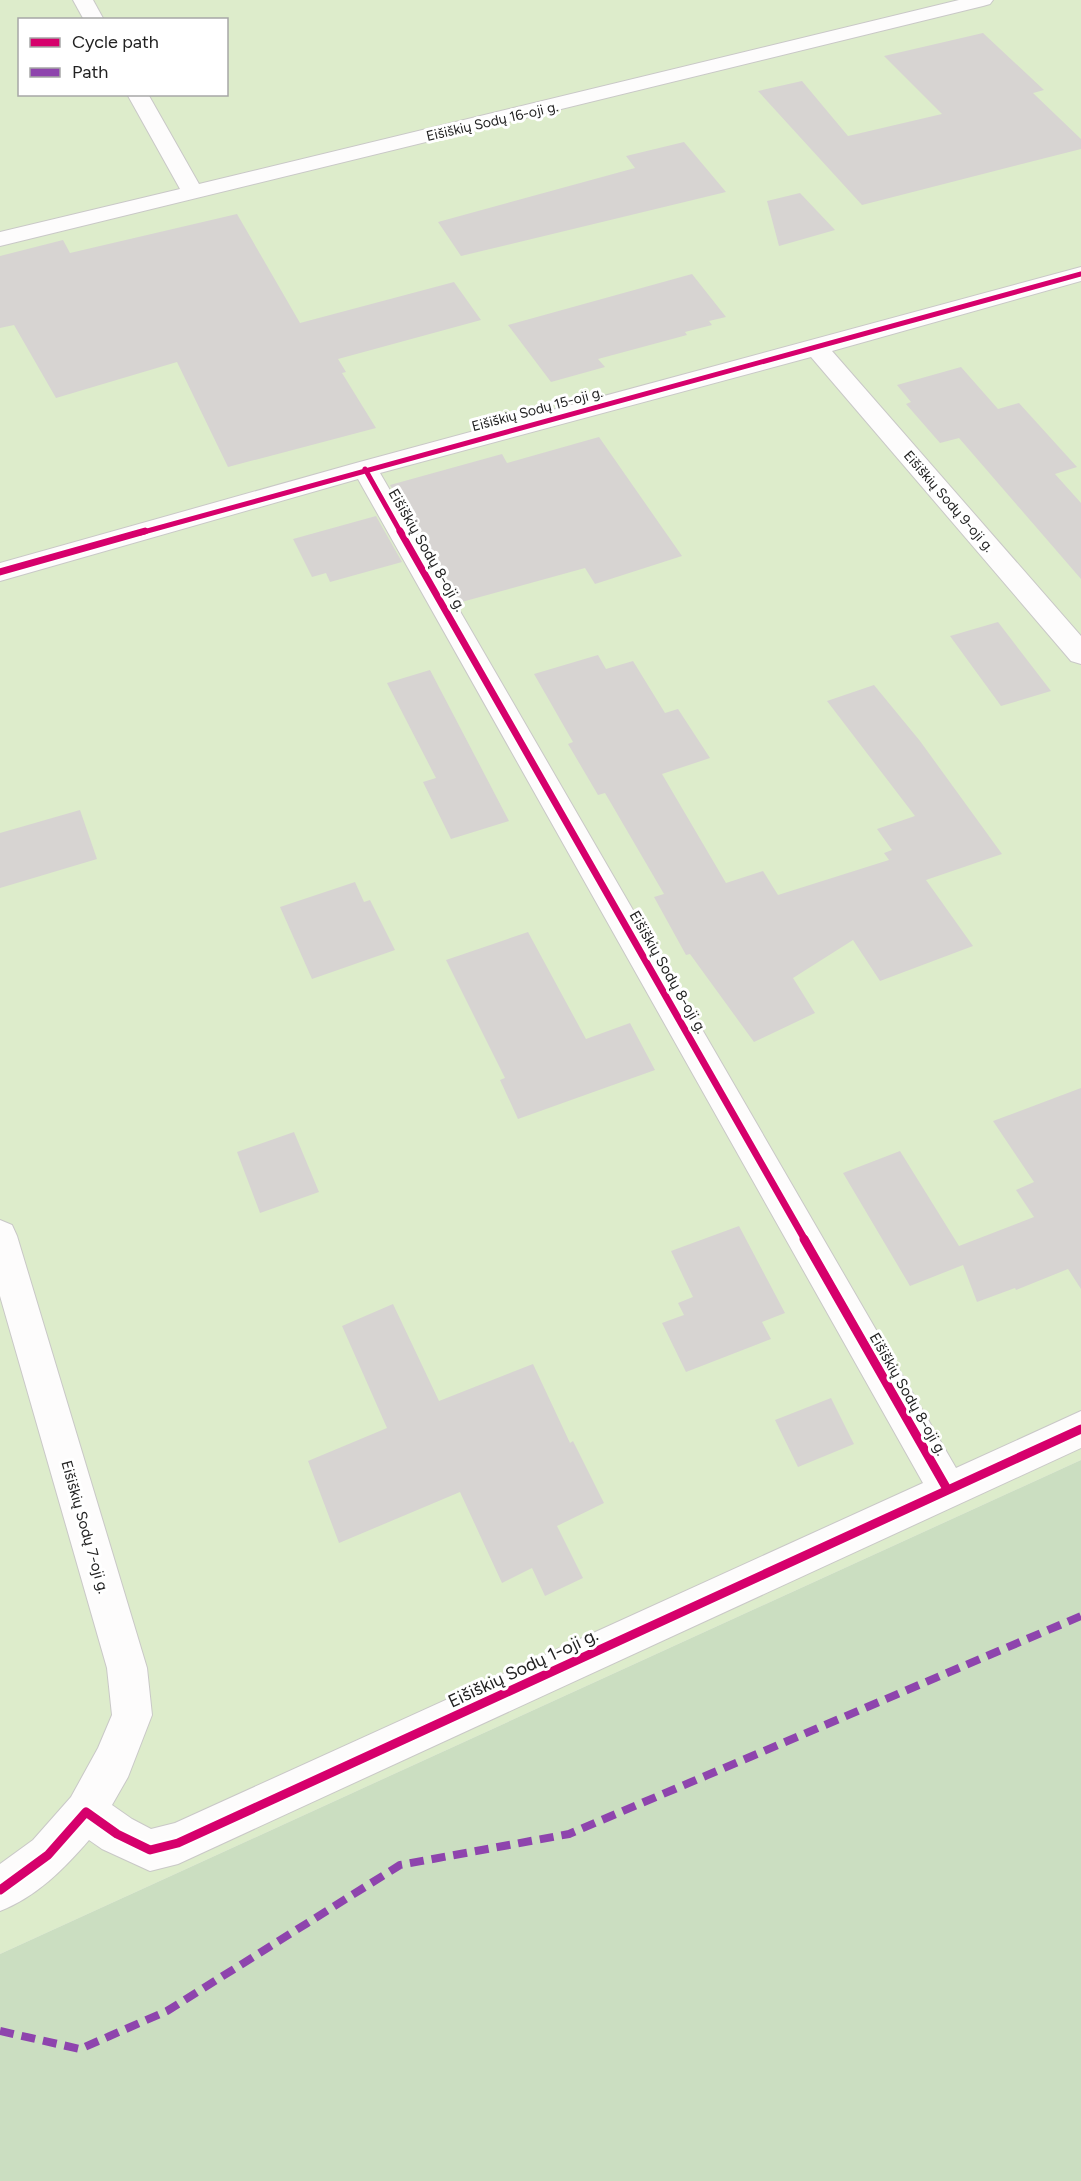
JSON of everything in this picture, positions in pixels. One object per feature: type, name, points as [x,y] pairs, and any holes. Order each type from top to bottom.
[{"type":"street","points":[[83,0],[93,18]]},
{"type":"street","name":"Eišiškių Sodų 16-oji g.","points":[[0,239],[609,93],[956,3],[983,0]]},
{"type":"street","points":[[138,96],[193,192]]},
{"type":"street","name":"Eišiškių Sodų 15-oji g.","points":[[0,572],[365,469],[1081,274]]},
{"type":"street","name":"Eišiškių Sodų 9-oji g.","points":[[816,348],[1081,654]]},
{"type":"street","name":"Eišiškių Sodų 8-oji g.","points":[[365,469],[947,1489]]},
{"type":"street","name":"Eišiškių Sodų 7-oji g.","points":[[0,1236],[127,1668],[132,1715],[113,1762],[86,1812]]},
{"type":"street","name":"Eišiškių Sodų 1-oji g.","points":[[86,1812],[117,1834],[150,1850],[178,1843],[1081,1429]]},
{"type":"street","points":[[0,1890],[48,1855],[86,1812]]},
{"type":"green space","points":[[0,0],[1081,0],[1081,1460],[0,1954]]},
{"type":"green space","points":[[1081,1460],[1081,2181],[0,2181],[0,1954]]},
{"type":"building","points":[[983,33],[1044,90],[1033,93],[1081,139],[1081,149],[862,205],[758,91],[802,81],[848,136],[942,114],[884,56]]},
{"type":"building","points":[[684,142],[726,192],[461,256],[438,222],[635,168],[626,156]]},
{"type":"building","points":[[800,193],[835,230],[779,246],[767,201]]},
{"type":"building","points":[[237,214],[300,323],[454,282],[481,320],[338,359],[346,372],[342,373],[376,428],[228,467],[177,362],[56,398],[14,325],[0,328],[0,256],[63,240],[70,253]]},
{"type":"building","points":[[692,274],[726,317],[709,321],[712,325],[685,332],[687,335],[598,359],[605,367],[551,382],[508,325]]},
{"type":"building","points":[[961,367],[998,409],[1019,403],[1077,467],[1055,474],[1081,503],[1081,579],[959,438],[940,443],[906,404],[911,402],[897,385]]},
{"type":"building","points":[[599,437],[682,556],[595,584],[585,568],[458,603],[390,485],[502,454],[507,463]]},
{"type":"building","points":[[376,516],[402,562],[330,582],[326,573],[312,577],[293,539]]},
{"type":"building","points":[[998,622],[1051,691],[1001,706],[950,636]]},
{"type":"building","points":[[598,655],[606,669],[633,661],[665,713],[678,709],[710,758],[662,774],[726,883],[763,871],[778,895],[889,860],[884,853],[892,850],[877,829],[915,816],[827,701],[874,685],[920,741],[1002,854],[926,880],[973,946],[880,981],[853,940],[793,978],[815,1013],[754,1042],[690,954],[686,955],[654,897],[664,894],[605,793],[598,795],[568,744],[573,742],[534,674]]},
{"type":"building","points":[[430,670],[509,821],[451,839],[423,782],[436,778],[387,683]]},
{"type":"building","points":[[80,810],[97,859],[0,888],[0,833]]},
{"type":"building","points":[[355,882],[364,902],[370,900],[395,950],[312,979],[280,907]]},
{"type":"building","points":[[528,932],[586,1039],[630,1023],[655,1070],[518,1119],[500,1080],[505,1078],[446,960]]},
{"type":"building","points":[[1081,1088],[1081,1289],[1068,1269],[1016,1290],[1015,1288],[977,1302],[963,1265],[910,1286],[843,1173],[900,1151],[959,1246],[1034,1217],[1016,1190],[1034,1182],[993,1121]]},
{"type":"building","points":[[294,1132],[319,1192],[260,1213],[237,1152]]},
{"type":"building","points":[[739,1226],[785,1313],[762,1322],[771,1339],[686,1372],[662,1323],[684,1315],[678,1303],[693,1297],[671,1251]]},
{"type":"building","points":[[393,1304],[439,1401],[533,1364],[570,1443],[573,1441],[604,1503],[557,1526],[583,1578],[545,1596],[532,1568],[502,1583],[460,1492],[339,1543],[308,1461],[387,1428],[342,1326]]},
{"type":"building","points":[[831,1398],[854,1444],[798,1467],[775,1420]]},
{"type":"marked path","points":[[0,2031],[80,2049],[167,2011],[400,1865],[569,1834],[1081,1616]]},
{"type":"cycle path","points":[[0,572],[365,469],[1081,274]]},
{"type":"cycle path","points":[[365,469],[947,1489]]},
{"type":"cycle path","points":[[0,1890],[48,1855],[86,1812],[117,1834],[150,1850],[178,1843],[1081,1429]]}]
